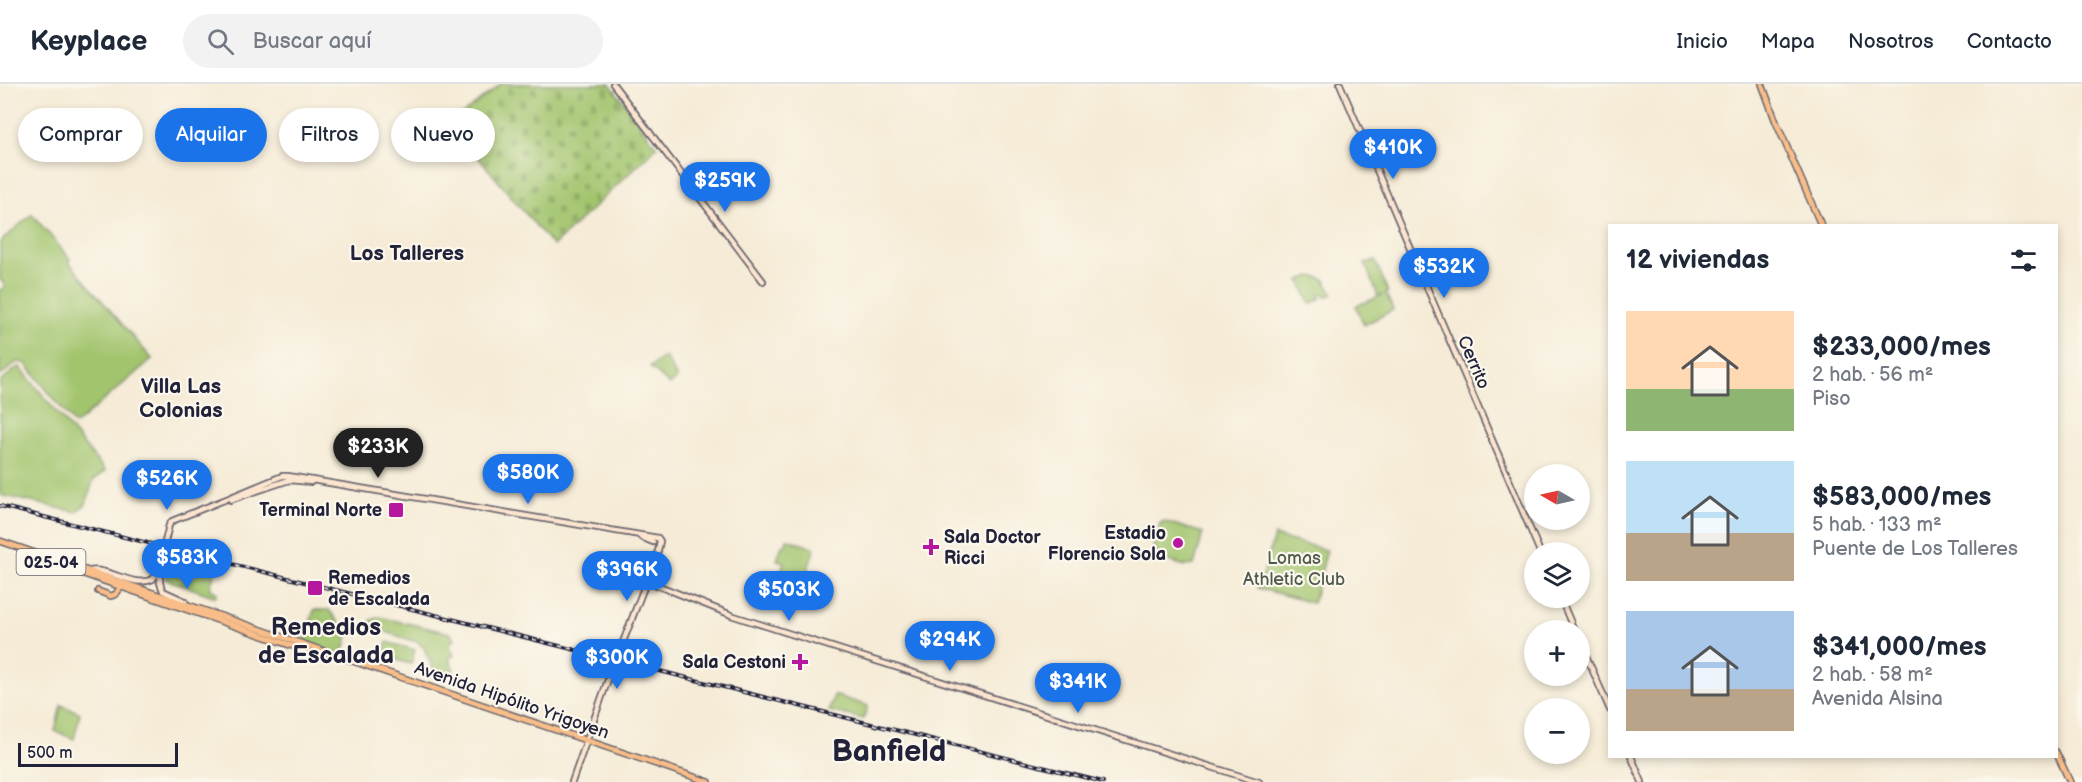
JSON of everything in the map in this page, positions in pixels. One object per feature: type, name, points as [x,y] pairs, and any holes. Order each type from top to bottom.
[{"type":"main road","points":[[613,84],[763,281]]},
{"type":"main road","name":"Cerrito","points":[[1340,84],[1536,542]]},
{"type":"main road","points":[[1762,84],[1821,224]]},
{"type":"main road","points":[[186,605],[185,601],[163,591],[159,583],[173,523],[229,499],[244,490],[282,476],[288,476],[654,541],[659,538],[660,542],[647,583],[618,655]]},
{"type":"main road","points":[[98,591],[109,596],[116,594],[125,583],[146,582],[155,577],[172,521],[229,499],[289,480],[320,483],[654,541]]},
{"type":"main road","points":[[654,541],[656,556]]},
{"type":"main road","name":"Avenida Hipólito Yrigoyen","points":[[0,543],[125,583],[698,782]]},
{"type":"main road","name":"Avenida Hipólito Yrigoyen","points":[[0,543],[125,583],[586,743],[709,782]]},
{"type":"main road","points":[[125,583],[148,584],[156,579],[160,572]]},
{"type":"main road","points":[[647,583],[765,629],[1250,782]]},
{"type":"main road","points":[[647,583],[734,616],[1259,782]]},
{"type":"main road","points":[[1590,665],[1608,705]]},
{"type":"main road","points":[[572,782],[611,671]]},
{"type":"main road","points":[[2058,756],[2070,782]]},
{"type":"main road","points":[[1632,758],[1642,782]]},
{"type":"green space","points":[[501,84],[610,84],[657,147],[553,246],[482,162],[495,162],[495,108],[470,108]]},
{"type":"green space","points":[[32,214],[70,259],[68,261],[152,359],[75,425],[25,363],[17,362],[0,376],[0,290],[5,286],[0,279],[0,242]]},
{"type":"green space","points":[[1375,260],[1393,310],[1364,325],[1356,306],[1383,295],[1378,296],[1365,264]]},
{"type":"green space","points":[[1311,276],[1324,279],[1333,294],[1326,297],[1324,293],[1320,294],[1321,298],[1310,304],[1300,280]]},
{"type":"green space","points":[[665,356],[677,378],[670,385],[650,367]]},
{"type":"green space","points":[[19,366],[105,471],[93,481],[86,504],[76,512],[0,495],[0,382]]},
{"type":"green space","name":"Estadio Florencio Sola","points":[[1163,521],[1203,533],[1194,565],[1185,566],[1156,557],[1157,553],[1154,552],[1153,547],[1160,523],[1162,524]]},
{"type":"green space","name":"Lomas Athletic Club","points":[[1274,536],[1327,550],[1313,603],[1257,588],[1260,576],[1263,576]]},
{"type":"green space","points":[[787,539],[815,548],[801,590],[777,582],[784,562],[777,560],[782,545],[785,546]]},
{"type":"green space","points":[[172,560],[215,571],[210,589],[217,592],[216,597],[165,579]]},
{"type":"green space","points":[[314,610],[329,610],[348,635],[343,655],[304,642]]},
{"type":"green space","points":[[379,617],[450,633],[455,640],[449,642],[454,656],[449,658],[454,670],[437,677],[423,646],[418,641],[371,627],[370,621]]},
{"type":"green space","points":[[387,642],[415,650],[411,664],[383,656]]},
{"type":"green space","points":[[834,695],[868,706],[864,719],[829,711]]},
{"type":"green space","points":[[61,705],[80,713],[74,739],[55,731]]},
{"type":"tunnel","points":[[611,671],[618,655]]},
{"type":"railway","points":[[0,506],[1103,782]]},
{"type":"place","name":"Terminal Norte","points":[[396,510]]},
{"type":"place","name":"Estadio Florencio Sola","points":[[1178,543]]},
{"type":"place","name":"Sala Doctor Ricci","points":[[931,547]]},
{"type":"place","name":"Remedios de Escalada","points":[[315,588]]},
{"type":"place","name":"Sala Cestoni","points":[[800,662]]},
{"type":"district","name":"Los Talleres","points":[[407,253]]},
{"type":"district","name":"Villa Las Colonias","points":[[181,398]]},
{"type":"district","name":"Remedios de Escalada","points":[[326,641]]},
{"type":"district","name":"Banfield","points":[[889,751]]}]
